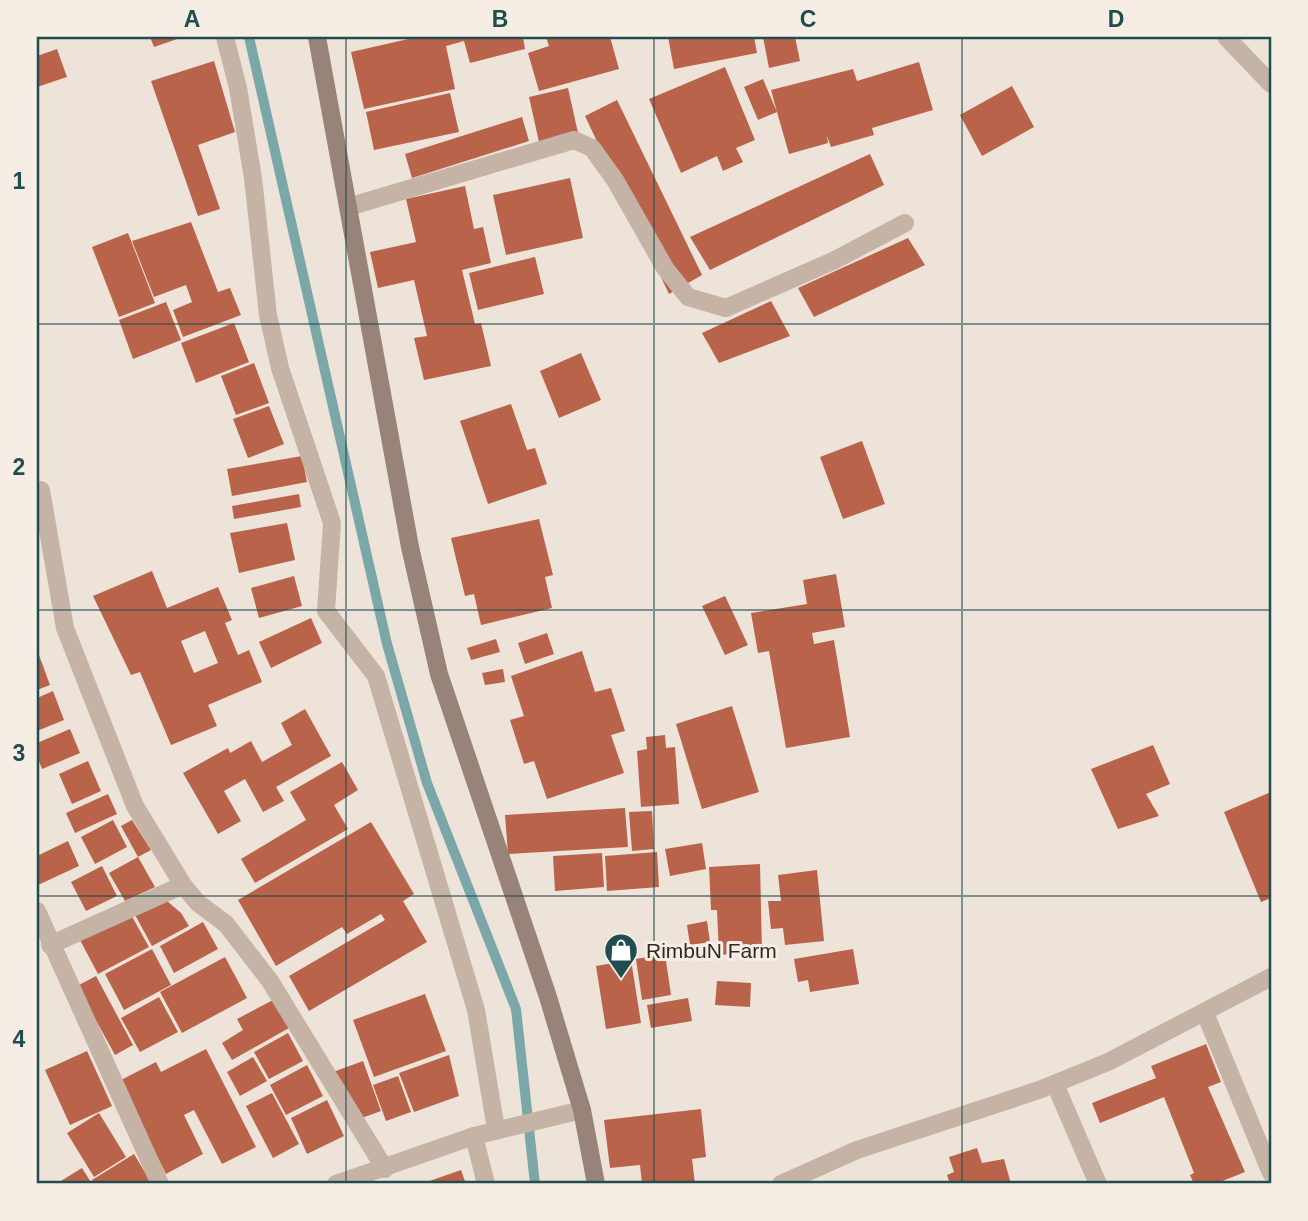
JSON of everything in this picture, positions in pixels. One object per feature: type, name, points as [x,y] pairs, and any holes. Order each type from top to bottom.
[{"type":"main road","points":[[317,37],[410,547],[439,674],[548,997],[582,1110],[596,1184]]},
{"type":"street","points":[[225,37],[238,88],[253,178],[268,315],[280,368],[332,523],[326,611],[376,676],[476,1010],[503,1127]]},
{"type":"street","points":[[1226,37],[1271,83]]},
{"type":"street","points":[[348,207],[574,140],[592,148],[615,180],[665,268],[688,297],[726,308],[799,277],[905,223]]},
{"type":"street","points":[[41,490],[71,646],[135,806],[183,885],[198,903],[226,925],[270,981],[335,1093],[385,1169]]},
{"type":"street","points":[[50,945],[183,885]]},
{"type":"street","points":[[37,911],[50,945],[160,1184]]},
{"type":"street","points":[[781,1184],[857,1150],[1055,1084],[1108,1062],[1271,977]]},
{"type":"street","points":[[1205,1013],[1271,1173]]},
{"type":"street","points":[[1055,1084],[1098,1184]]},
{"type":"street","points":[[336,1184],[503,1127],[582,1110]]},
{"type":"street","points":[[474,1136],[486,1184]]},
{"type":"building","points":[[150,37],[183,37],[154,47]]},
{"type":"building","points":[[417,37],[523,37],[525,49],[470,63],[464,41],[446,46],[455,89],[364,109],[351,52]]},
{"type":"building","points":[[546,37],[610,37],[619,69],[539,91],[528,53],[549,46]]},
{"type":"building","points":[[668,37],[754,37],[757,53],[674,69]]},
{"type":"building","points":[[763,37],[795,37],[800,61],[769,68]]},
{"type":"building","points":[[57,49],[67,77],[37,87],[37,56]]},
{"type":"building","points":[[214,61],[235,132],[198,145],[220,209],[198,216],[151,81]]},
{"type":"building","points":[[919,62],[933,110],[872,128],[874,135],[831,147],[827,136],[828,143],[789,154],[771,90],[853,69],[857,81]]},
{"type":"building","points":[[725,67],[755,140],[736,148],[743,162],[723,171],[717,156],[681,173],[649,99]]},
{"type":"building","points":[[763,79],[777,112],[758,120],[744,87]]},
{"type":"building","points":[[1012,86],[1034,127],[982,156],[960,115]]},
{"type":"building","points":[[568,88],[578,133],[539,142],[529,97]]},
{"type":"building","points":[[450,93],[459,132],[374,150],[366,112]]},
{"type":"building","points":[[617,100],[702,275],[669,294],[585,116]]},
{"type":"building","points":[[522,117],[529,141],[412,178],[405,154]]},
{"type":"building","points":[[870,154],[884,185],[710,270],[690,237]]},
{"type":"building","points":[[570,178],[583,238],[506,255],[493,195]]},
{"type":"building","points":[[465,186],[474,229],[483,227],[491,263],[462,270],[475,324],[481,323],[491,366],[424,380],[414,338],[427,336],[414,280],[378,288],[370,252],[416,242],[406,199]]},
{"type":"building","points":[[191,222],[218,292],[230,288],[241,315],[183,337],[173,310],[192,302],[186,285],[154,297],[132,241]]},
{"type":"building","points":[[128,233],[155,303],[119,317],[92,247]]},
{"type":"building","points":[[908,238],[925,265],[814,317],[798,288]]},
{"type":"building","points":[[535,257],[544,294],[478,310],[469,273]]},
{"type":"building","points":[[771,301],[790,336],[719,363],[702,333]]},
{"type":"building","points":[[166,302],[181,340],[133,359],[119,320]]},
{"type":"building","points":[[234,323],[249,362],[196,383],[181,343]]},
{"type":"building","points":[[581,353],[601,400],[559,418],[540,371]]},
{"type":"building","points":[[254,363],[269,403],[236,415],[221,376]]},
{"type":"building","points":[[511,404],[527,450],[535,448],[547,484],[488,504],[460,421]]},
{"type":"building","points":[[269,406],[284,444],[248,458],[233,419]]},
{"type":"building","points":[[862,441],[885,504],[843,519],[820,457]]},
{"type":"building","points":[[302,456],[307,482],[232,496],[227,469]]},
{"type":"building","points":[[299,494],[301,507],[234,519],[232,506]]},
{"type":"building","points":[[539,519],[553,575],[545,577],[552,608],[481,625],[474,594],[465,596],[451,538]]},
{"type":"building","points":[[287,523],[295,560],[239,573],[230,533]]},
{"type":"building","points":[[152,571],[167,608],[218,587],[232,620],[225,623],[238,655],[249,650],[262,682],[208,705],[217,726],[171,745],[140,672],[131,675],[93,596]],"holes":[[[205,631],[218,663],[194,673],[181,641]]]},
{"type":"building","points":[[836,574],[845,627],[812,633],[814,644],[834,640],[850,737],[786,748],[769,651],[758,653],[751,613],[807,604],[803,580]]},
{"type":"building","points":[[294,576],[302,606],[259,618],[251,588]]},
{"type":"building","points":[[725,596],[748,645],[725,655],[702,606]]},
{"type":"building","points":[[311,618],[322,643],[271,668],[259,642]]},
{"type":"building","points":[[547,633],[554,654],[525,664],[518,643]]},
{"type":"building","points":[[496,639],[500,652],[471,660],[467,648]]},
{"type":"building","points":[[582,651],[595,692],[611,688],[625,731],[611,735],[624,773],[547,799],[534,761],[524,764],[510,720],[524,716],[511,676]]},
{"type":"building","points":[[39,655],[50,685],[37,690],[37,656]]},
{"type":"building","points":[[503,669],[505,682],[485,685],[482,673]]},
{"type":"building","points":[[53,691],[64,720],[37,731],[37,698]]},
{"type":"building","points":[[732,706],[759,792],[702,809],[676,724]]},
{"type":"building","points":[[305,709],[331,756],[276,787],[284,801],[263,812],[245,779],[224,791],[241,821],[218,834],[183,773],[228,748],[230,753],[251,741],[262,762],[292,745],[281,723]]},
{"type":"building","points":[[70,729],[80,753],[42,769],[37,756],[37,743]]},
{"type":"building","points":[[665,735],[666,748],[675,747],[679,804],[641,807],[637,751],[647,749],[646,737]]},
{"type":"building","points":[[1153,745],[1170,784],[1146,794],[1159,816],[1118,829],[1091,769]]},
{"type":"building","points":[[88,761],[101,791],[72,804],[59,774]]},
{"type":"building","points":[[342,762],[358,790],[334,805],[348,829],[255,883],[241,859],[306,820],[290,792]]},
{"type":"building","points":[[1271,792],[1271,898],[1261,902],[1224,812]]},
{"type":"building","points":[[108,794],[117,814],[75,833],[66,813]]},
{"type":"building","points":[[625,808],[628,847],[508,854],[505,815]]},
{"type":"building","points":[[652,811],[654,849],[632,851],[629,812]]},
{"type":"building","points":[[113,820],[127,847],[95,864],[81,837]]},
{"type":"building","points":[[132,820],[151,850],[138,857],[121,826]]},
{"type":"building","points":[[371,822],[414,894],[403,901],[427,942],[309,1011],[289,976],[385,920],[381,914],[347,934],[342,927],[276,966],[238,900]]},
{"type":"building","points":[[68,841],[79,866],[38,885],[37,856]]},
{"type":"building","points":[[702,843],[706,869],[670,876],[665,849]]},
{"type":"building","points":[[657,852],[659,887],[607,891],[605,856]]},
{"type":"building","points":[[602,853],[604,887],[555,891],[553,856]]},
{"type":"building","points":[[138,857],[155,887],[125,901],[109,873]]},
{"type":"building","points":[[760,864],[762,952],[719,955],[717,910],[711,910],[709,867]]},
{"type":"building","points":[[102,866],[117,896],[86,911],[71,882]]},
{"type":"building","points":[[817,870],[824,941],[785,945],[783,928],[771,929],[768,901],[781,901],[778,875]]},
{"type":"building","points":[[167,901],[181,913],[189,926],[152,946],[134,913]]},
{"type":"building","points":[[130,913],[149,947],[98,974],[80,940]]},
{"type":"building","points":[[707,921],[710,942],[690,945],[687,925]]},
{"type":"building","points":[[203,922],[218,949],[174,973],[160,946]]},
{"type":"building","points":[[152,949],[171,985],[124,1010],[105,974]]},
{"type":"building","points":[[853,949],[859,984],[810,992],[808,980],[798,982],[794,959]]},
{"type":"building","points":[[665,954],[671,995],[642,1000],[636,959]]},
{"type":"building","points":[[225,957],[247,998],[182,1033],[160,992]]},
{"type":"building","points":[[631,960],[641,1023],[606,1029],[596,966]]},
{"type":"building","points":[[96,976],[133,1045],[115,1055],[77,986]]},
{"type":"building","points":[[717,981],[751,983],[750,1007],[715,1005]]},
{"type":"building","points":[[425,994],[446,1051],[374,1077],[353,1020]]},
{"type":"building","points":[[159,997],[178,1032],[140,1052],[121,1018]]},
{"type":"building","points":[[688,998],[692,1021],[651,1028],[647,1005]]},
{"type":"building","points":[[273,1000],[289,1028],[232,1060],[222,1043],[243,1030],[237,1019]]},
{"type":"building","points":[[288,1033],[303,1061],[269,1079],[254,1052]]},
{"type":"building","points":[[1206,1044],[1221,1082],[1208,1087],[1245,1172],[1215,1184],[1194,1184],[1190,1175],[1194,1173],[1164,1097],[1100,1123],[1092,1103],[1156,1078],[1151,1066]]},
{"type":"building","points":[[206,1049],[256,1147],[222,1164],[194,1110],[184,1115],[203,1154],[166,1174],[119,1081],[156,1062],[161,1072]]},
{"type":"building","points":[[87,1051],[112,1106],[70,1125],[45,1070]]},
{"type":"building","points":[[449,1055],[459,1096],[414,1112],[399,1073]]},
{"type":"building","points":[[253,1057],[267,1081],[240,1096],[227,1072]]},
{"type":"building","points":[[363,1061],[381,1111],[359,1119],[333,1072]]},
{"type":"building","points":[[307,1065],[323,1096],[286,1115],[270,1085]]},
{"type":"building","points":[[398,1076],[411,1112],[386,1121],[373,1085]]},
{"type":"building","points":[[272,1093],[299,1144],[273,1158],[246,1106]]},
{"type":"building","points":[[327,1100],[344,1136],[307,1154],[291,1118]]},
{"type":"building","points":[[701,1109],[706,1157],[692,1159],[695,1184],[642,1184],[640,1165],[610,1168],[604,1120]]},
{"type":"building","points":[[99,1113],[126,1157],[94,1177],[67,1133]]},
{"type":"building","points":[[977,1148],[982,1163],[1004,1159],[1011,1184],[950,1184],[947,1175],[954,1172],[949,1157]]},
{"type":"building","points":[[134,1154],[152,1184],[94,1184],[92,1180]]},
{"type":"building","points":[[82,1168],[92,1184],[56,1184]]},
{"type":"building","points":[[461,1170],[466,1184],[421,1184]]},
{"type":"waterway","points":[[249,37],[387,644],[427,783],[516,1009],[535,1184]]},
{"type":"place","name":"RimbuN Farm","points":[[621,980]]}]
